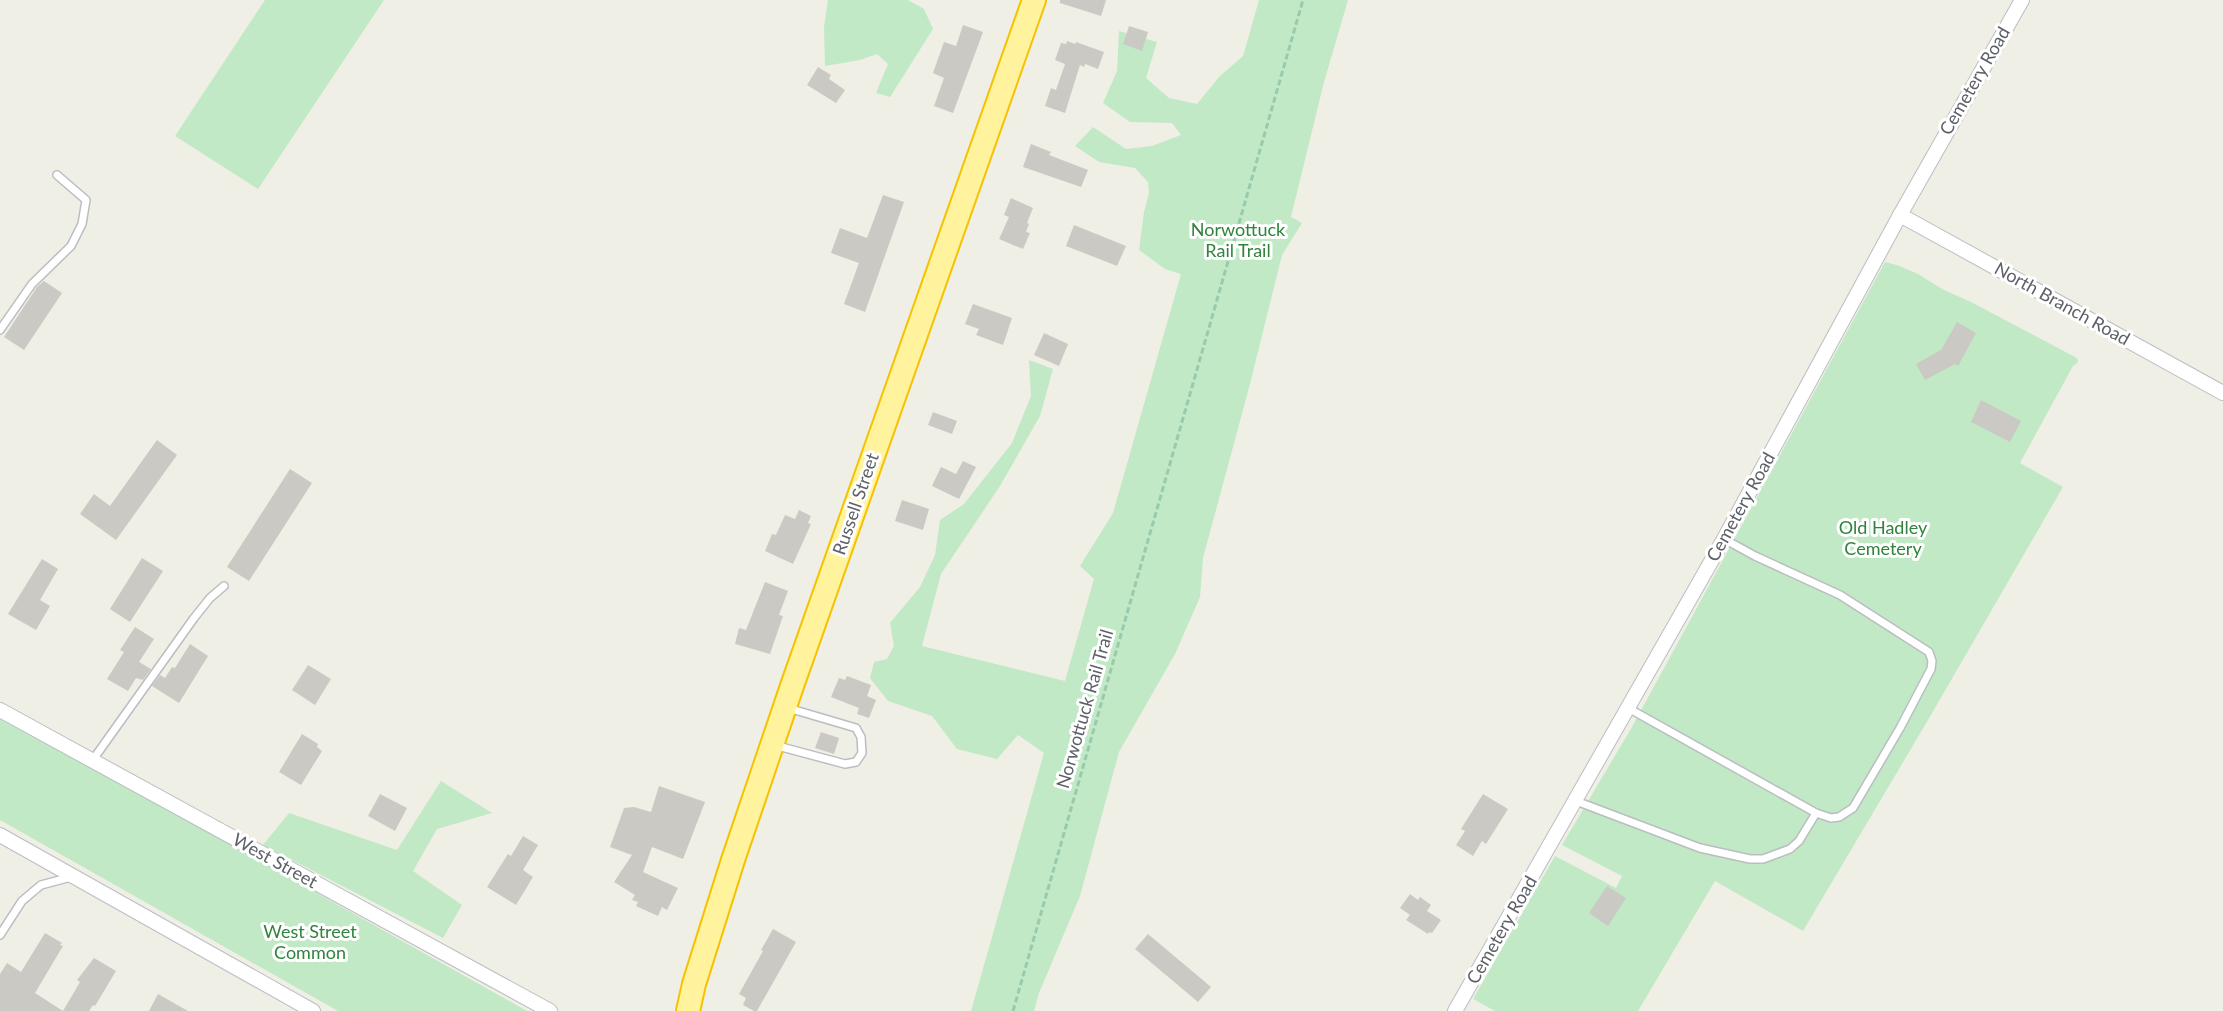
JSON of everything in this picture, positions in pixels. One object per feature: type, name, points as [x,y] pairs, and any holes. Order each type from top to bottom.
[{"type":"highway","name":"Russell Street","points":[[688,1011],[697,973],[785,707],[1034,0]]},
{"type":"street","name":"Cemetery Road","points":[[1455,1011],[1724,539],[1900,214],[2022,0]]},
{"type":"street","name":"North Branch Road","points":[[1900,214],[2223,393]]},
{"type":"street","name":"West Street","points":[[0,710],[550,1011]]},
{"type":"street","points":[[0,835],[313,1011]]},
{"type":"lane","points":[[0,330],[32,284],[71,246],[82,224],[86,200],[57,175]]},
{"type":"lane","points":[[1628,708],[1816,813],[1831,818],[1839,817],[1853,808],[1927,679],[1932,661],[1929,652],[1840,595],[1755,556],[1724,539]]},
{"type":"lane","points":[[92,761],[194,618],[210,598],[224,586]]},
{"type":"lane","points":[[773,745],[845,764],[856,762],[862,753],[861,737],[856,728],[785,707]]},
{"type":"lane","points":[[1576,801],[1700,848],[1750,859],[1763,859],[1790,849],[1798,841],[1816,813]]},
{"type":"lane","points":[[0,935],[22,901],[41,885],[73,876]]},
{"type":"path","name":"Norwottuck Rail Trail","points":[[1012,1011],[1303,0]]},
{"type":"green space","points":[[265,0],[384,0],[258,189],[175,136]]},
{"type":"green space","points":[[828,0],[908,0],[924,9],[933,29],[890,97],[876,93],[888,64],[877,54],[860,60],[825,66],[824,27]]},
{"type":"green space","points":[[1259,0],[1348,0],[1324,82],[1291,217],[1302,223],[1282,255],[1203,558],[1200,597],[1175,654],[1119,752],[1080,896],[1039,993],[1034,1011],[971,1011],[1044,753],[1018,735],[997,759],[957,749],[932,716],[888,701],[870,678],[874,662],[887,659],[894,646],[890,623],[920,587],[935,555],[940,520],[964,504],[1012,443],[1031,396],[1029,360],[1053,369],[1040,416],[1000,486],[941,574],[922,646],[1065,681],[1094,579],[1080,566],[1113,513],[1181,274],[1165,269],[1139,250],[1149,193],[1148,182],[1135,168],[1099,162],[1075,146],[1093,127],[1126,149],[1152,146],[1181,135],[1172,123],[1130,122],[1103,103],[1117,71],[1119,31],[1157,42],[1146,78],[1169,98],[1197,104],[1219,77],[1243,56]]},
{"type":"green space","name":"Old Hadley Cemetery","points":[[1885,262],[1918,274],[1944,290],[2077,358],[2078,362],[2073,366],[2020,463],[2063,487],[1803,931],[1715,881],[1638,1011],[1495,1011],[1473,999],[1555,856],[1616,888],[1622,876],[1562,845],[1632,727]]},
{"type":"green space","name":"West Street Common","points":[[0,715],[527,1011],[338,1011],[0,820]]},
{"type":"green space","points":[[441,781],[492,813],[437,829],[413,871],[462,905],[443,938],[263,845],[289,813],[397,850]]},
{"type":"building","points":[[1060,0],[1106,0],[1101,16],[1060,3]]},
{"type":"building","points":[[963,25],[983,32],[953,113],[934,106],[944,78],[933,73],[944,42],[956,46]]},
{"type":"building","points":[[1129,26],[1148,32],[1142,51],[1123,44]]},
{"type":"building","points":[[1067,41],[1104,52],[1098,69],[1085,64],[1084,67],[1080,65],[1065,113],[1045,106],[1051,88],[1056,90],[1065,64],[1055,60],[1061,43],[1066,44]]},
{"type":"building","points":[[818,67],[831,75],[829,79],[845,90],[836,103],[807,85]]},
{"type":"building","points":[[1031,144],[1051,152],[1049,155],[1088,170],[1081,187],[1023,167]]},
{"type":"building","points":[[883,195],[904,202],[865,312],[844,304],[859,263],[831,253],[840,228],[867,238]]},
{"type":"building","points":[[1011,198],[1033,208],[1027,223],[1029,224],[1026,232],[1030,233],[1023,249],[999,239],[1009,217],[1004,215]]},
{"type":"building","points":[[1074,225],[1126,246],[1117,266],[1066,246]]},
{"type":"building","points":[[44,281],[62,293],[24,350],[4,337],[37,287]]},
{"type":"building","points":[[973,304],[1012,318],[1003,345],[976,335],[979,329],[965,324]]},
{"type":"building","points":[[1957,322],[1976,333],[1958,366],[1955,364],[1925,380],[1916,364],[1941,350]]},
{"type":"building","points":[[1044,333],[1068,344],[1059,366],[1034,355]]},
{"type":"building","points":[[1981,400],[2021,421],[2010,442],[1971,422]]},
{"type":"building","points":[[933,412],[957,421],[952,434],[928,425]]},
{"type":"building","points":[[157,440],[177,455],[116,540],[80,514],[94,494],[110,506]]},
{"type":"building","points":[[963,461],[976,467],[959,499],[932,486],[941,467],[956,474]]},
{"type":"building","points":[[290,469],[312,483],[249,581],[227,567]]},
{"type":"building","points":[[902,500],[929,509],[923,530],[895,521]]},
{"type":"building","points":[[799,510],[811,516],[808,523],[811,524],[793,564],[765,551],[772,534],[776,535],[785,515],[795,519]]},
{"type":"building","points":[[142,558],[163,571],[130,622],[110,609]]},
{"type":"building","points":[[42,559],[58,569],[40,600],[50,606],[36,630],[8,614]]},
{"type":"building","points":[[765,582],[788,591],[779,615],[783,616],[770,654],[735,644],[739,628],[746,630]]},
{"type":"building","points":[[135,627],[154,639],[139,662],[151,669],[143,680],[136,678],[128,691],[107,679],[124,652],[120,650]]},
{"type":"building","points":[[190,644],[208,656],[179,703],[152,686],[160,675],[165,678],[172,667],[175,668]]},
{"type":"building","points":[[308,665],[331,679],[315,705],[292,690]]},
{"type":"building","points":[[847,676],[871,685],[867,696],[876,700],[869,718],[857,714],[859,708],[831,697],[839,678],[845,680]]},
{"type":"building","points":[[821,732],[839,738],[834,754],[815,748]]},
{"type":"building","points":[[302,734],[318,744],[317,747],[322,751],[301,785],[279,772]]},
{"type":"building","points":[[659,786],[705,802],[683,859],[652,847],[643,872],[678,888],[667,910],[662,907],[658,916],[636,906],[638,902],[632,900],[635,895],[614,882],[632,855],[610,847],[624,808],[634,807],[651,812]]},
{"type":"building","points":[[380,794],[407,808],[395,831],[368,816]]},
{"type":"building","points":[[1483,794],[1508,809],[1486,844],[1482,841],[1473,856],[1456,845],[1465,831],[1461,829]]},
{"type":"building","points":[[523,836],[538,845],[523,870],[533,877],[516,905],[487,887],[508,854],[511,856]]},
{"type":"building","points":[[1607,886],[1626,898],[1608,926],[1589,913]]},
{"type":"building","points":[[1410,894],[1418,900],[1420,897],[1431,905],[1427,911],[1441,920],[1432,933],[1428,934],[1406,920],[1410,915],[1400,908]]},
{"type":"building","points":[[773,929],[796,942],[757,1011],[754,1011],[743,1005],[746,998],[739,994]]},
{"type":"building","points":[[45,933],[62,943],[60,945],[63,946],[35,993],[63,1011],[0,1011],[0,974],[7,963],[21,972]]},
{"type":"building","points":[[1148,934],[1211,987],[1198,1002],[1135,949]]},
{"type":"building","points":[[94,958],[116,971],[95,1006],[93,1005],[89,1011],[63,1011],[80,982],[77,980]]},
{"type":"building","points":[[158,994],[188,1011],[149,1011]]}]
